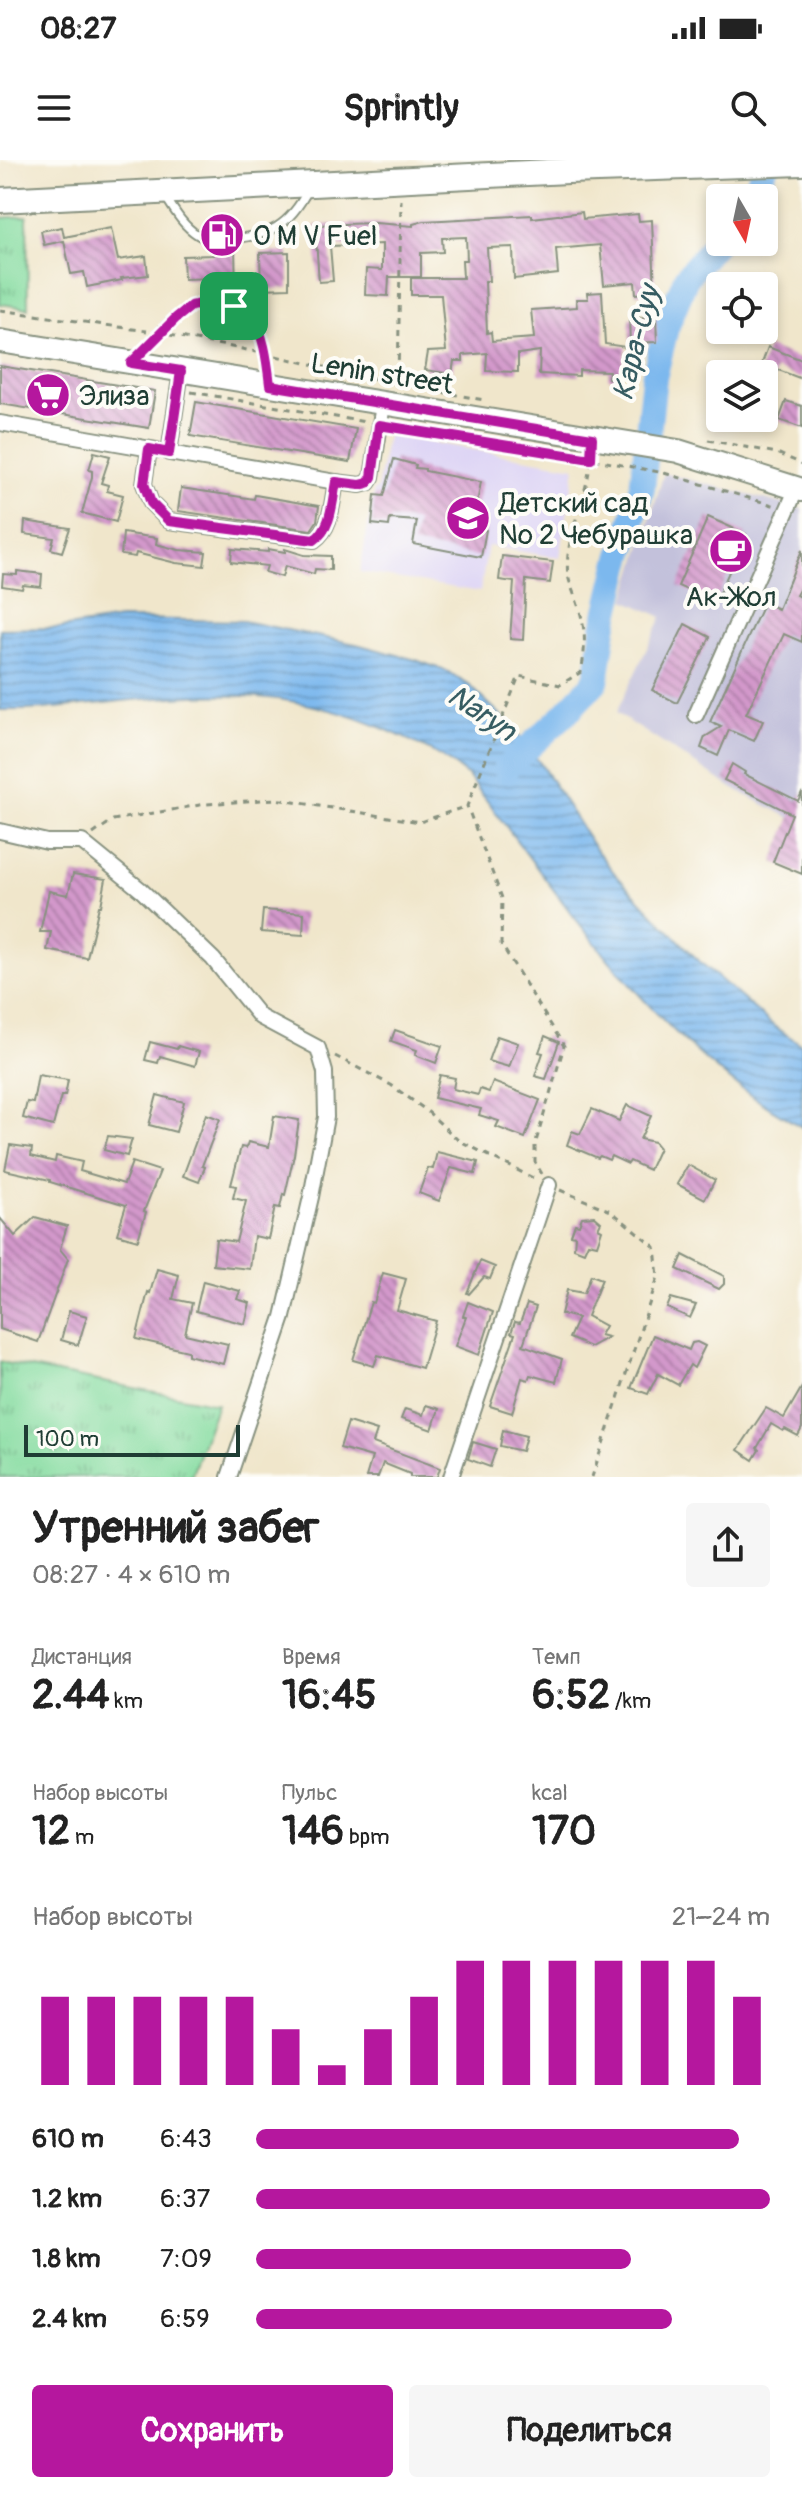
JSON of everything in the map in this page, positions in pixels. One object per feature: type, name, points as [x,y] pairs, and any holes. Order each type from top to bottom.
[{"type":"highway","points":[[0,200],[311,184],[415,173],[568,166],[752,166],[795,163]]},
{"type":"main road","name":"Lenin street","points":[[0,341],[131,363],[179,380],[270,385],[381,414],[598,446],[678,451],[800,489]]},
{"type":"street","points":[[169,453],[179,380]]},
{"type":"street","points":[[0,423],[360,485],[368,483],[372,477],[381,414]]},
{"type":"street","points":[[149,449],[144,484],[151,503],[169,521],[314,540],[327,524],[336,482]]},
{"type":"street","points":[[696,715],[800,489]]},
{"type":"street","points":[[0,831],[47,842],[82,842],[141,890],[213,959],[260,1017],[318,1048],[325,1072],[326,1117],[311,1197],[283,1317],[229,1477]]},
{"type":"street","points":[[451,1477],[549,1185]]},
{"type":"lane","points":[[162,192],[196,234],[209,240],[249,238],[268,233],[285,222],[299,208],[311,184]]},
{"type":"lane","points":[[131,363],[191,306],[211,302],[250,311],[258,323],[267,354],[270,385]]},
{"type":"path","points":[[398,384],[415,173]]},
{"type":"path","points":[[0,310],[161,333],[492,401]]},
{"type":"path","points":[[179,380],[598,446],[664,473],[789,509]]},
{"type":"path","points":[[698,438],[777,453],[802,464]]},
{"type":"path","points":[[549,1185],[535,1162],[535,1145],[564,1046],[501,944],[502,898],[467,806],[519,676],[560,685],[581,672],[586,645],[582,617],[568,575],[571,543],[598,446]]},
{"type":"path","points":[[82,842],[113,820],[206,804],[275,799],[420,822],[467,806]]},
{"type":"path","points":[[318,1048],[391,1085],[427,1111],[458,1140],[549,1185],[611,1211],[655,1247],[658,1277],[592,1477]]},
{"type":"shaded area","name":"Детский сад № 2 Чебурашка","points":[[387,435],[575,467],[560,558],[488,546],[480,592],[360,572]]},
{"type":"shaded area","points":[[664,473],[802,509],[802,824],[734,789],[616,713],[662,617],[625,600]]},
{"type":"green space","points":[[27,216],[28,308],[0,304],[0,218]]},
{"type":"green space","points":[[0,1362],[217,1404],[191,1477],[0,1477]]},
{"type":"water","name":"Naryn","points":[[120,619],[243,621],[356,644],[416,660],[446,671],[469,685],[505,719],[540,763],[594,847],[616,875],[699,961],[775,1027],[802,1045],[802,1127],[750,1094],[702,1057],[658,1015],[617,970],[468,776],[430,750],[355,718],[322,708],[257,697],[192,696],[0,710],[0,629],[61,628]]},
{"type":"building","points":[[582,212],[583,219],[638,214],[639,221],[652,220],[657,342],[630,343],[629,318],[645,317],[644,293],[636,294],[635,282],[604,285],[600,245],[556,249],[558,274],[514,279],[513,247],[487,248],[487,333],[491,332],[492,341],[534,338],[531,310],[577,307],[576,299],[588,299],[587,293],[602,292],[605,344],[626,347],[620,380],[608,378],[609,371],[579,370],[579,376],[539,374],[540,351],[518,354],[518,372],[486,371],[487,353],[463,355],[463,361],[454,361],[452,374],[425,370],[428,352],[446,351],[441,295],[411,295],[411,278],[463,278],[462,260],[467,260],[466,237],[442,238],[443,252],[421,253],[421,277],[389,277],[388,296],[365,295],[366,269],[382,270],[382,244],[330,246],[333,281],[319,282],[315,225],[375,223],[413,226],[424,221],[532,215],[532,218]]},
{"type":"building","points":[[62,227],[64,237],[111,228],[118,260],[146,256],[148,275],[87,287],[84,272],[71,274],[64,241],[44,245],[41,231]]},
{"type":"building","points":[[235,245],[236,295],[214,296],[214,278],[184,279],[183,256],[213,255],[213,246]]},
{"type":"building","points":[[289,252],[289,288],[261,289],[260,253]]},
{"type":"building","points":[[768,347],[802,360],[802,379],[778,370],[778,360],[763,360]]},
{"type":"building","points":[[0,366],[155,391],[149,428],[0,404]]},
{"type":"building","points":[[786,401],[802,406],[802,428],[779,420]]},
{"type":"building","points":[[196,402],[356,429],[350,462],[190,436]]},
{"type":"building","points":[[94,452],[110,456],[101,483],[108,485],[107,491],[123,495],[116,522],[82,513],[92,477],[89,470]]},
{"type":"building","points":[[394,459],[425,471],[481,482],[477,503],[462,500],[457,524],[486,530],[481,557],[413,544],[417,521],[390,519],[389,526],[372,524],[375,495],[384,496]]},
{"type":"building","points":[[181,488],[254,499],[255,495],[319,506],[317,521],[311,530],[178,511]]},
{"type":"building","points":[[708,517],[746,534],[715,603],[678,586]]},
{"type":"building","points":[[25,521],[70,528],[62,552],[51,549],[54,538],[24,534]]},
{"type":"building","points":[[123,533],[157,538],[156,544],[179,550],[206,552],[204,566],[136,553],[135,557],[121,555]]},
{"type":"building","points":[[232,549],[285,552],[285,549],[304,555],[331,556],[331,570],[315,569],[314,574],[285,566],[282,577],[265,572],[267,566],[231,562]]},
{"type":"building","points":[[802,550],[802,589],[796,595],[802,598],[802,642],[784,634],[746,714],[763,721],[754,741],[729,730],[718,756],[701,748],[705,737],[721,727],[710,722],[764,602],[778,609]]},
{"type":"building","points":[[502,556],[553,562],[550,583],[526,580],[523,640],[510,639],[514,582],[499,580]]},
{"type":"building","points":[[17,571],[42,574],[41,587],[23,585],[22,589],[2,586],[3,574],[17,575]]},
{"type":"building","points":[[685,624],[710,637],[677,703],[652,690]]},
{"type":"building","points":[[732,764],[744,774],[798,801],[802,792],[802,874],[773,862],[792,814],[724,780]]},
{"type":"building","points":[[73,874],[106,879],[87,958],[47,950],[51,932],[40,932],[49,891],[68,895]]},
{"type":"building","points":[[263,910],[304,913],[303,935],[261,932]]},
{"type":"building","points":[[395,1030],[442,1046],[436,1063],[415,1055],[417,1050],[391,1041]]},
{"type":"building","points":[[497,1036],[518,1043],[509,1067],[488,1061]]},
{"type":"building","points":[[545,1036],[559,1042],[546,1079],[535,1076]]},
{"type":"building","points":[[150,1042],[199,1052],[195,1066],[160,1056],[158,1063],[145,1060]]},
{"type":"building","points":[[38,1075],[68,1080],[53,1126],[23,1118],[27,1102],[33,1103]]},
{"type":"building","points":[[440,1075],[455,1078],[453,1089],[478,1095],[480,1089],[489,1092],[493,1082],[540,1100],[525,1138],[496,1127],[499,1121],[479,1115],[481,1109],[434,1098]]},
{"type":"building","points":[[157,1095],[184,1102],[176,1132],[149,1125]]},
{"type":"building","points":[[627,1105],[651,1116],[640,1139],[654,1142],[659,1148],[649,1170],[611,1156],[609,1160],[598,1158],[567,1145],[572,1131],[580,1134],[592,1109],[619,1121]]},
{"type":"building","points":[[206,1114],[220,1119],[199,1182],[183,1176]]},
{"type":"building","points":[[274,1116],[299,1120],[285,1195],[280,1208],[275,1207],[268,1239],[254,1236],[250,1269],[213,1265],[216,1239],[236,1242],[246,1201],[233,1198],[236,1186],[231,1185],[241,1147],[246,1148],[248,1142],[269,1147]]},
{"type":"building","points":[[108,1136],[132,1139],[127,1156],[104,1150]]},
{"type":"building","points":[[10,1145],[32,1148],[31,1156],[55,1162],[56,1156],[82,1162],[80,1171],[124,1184],[132,1162],[160,1171],[144,1211],[138,1240],[117,1234],[126,1205],[50,1180],[5,1170]]},
{"type":"building","points":[[437,1152],[478,1162],[475,1174],[451,1168],[439,1201],[419,1193],[428,1168],[433,1169]]},
{"type":"building","points":[[688,1165],[715,1180],[705,1199],[677,1184]]},
{"type":"building","points":[[594,1216],[601,1222],[598,1228],[602,1230],[597,1245],[588,1243],[584,1252],[574,1248],[575,1236],[571,1235],[575,1224],[579,1225],[582,1217]]},
{"type":"building","points":[[35,1217],[67,1226],[60,1249],[68,1259],[38,1342],[0,1329],[0,1218],[15,1236]]},
{"type":"building","points":[[683,1255],[724,1276],[724,1284],[719,1289],[677,1269]]},
{"type":"building","points":[[480,1261],[495,1267],[490,1279],[484,1277],[469,1294],[467,1293]]},
{"type":"building","points":[[157,1269],[179,1275],[173,1299],[192,1303],[185,1334],[228,1344],[223,1364],[188,1355],[188,1351],[136,1339]]},
{"type":"building","points":[[383,1273],[406,1279],[397,1310],[436,1321],[422,1368],[378,1355],[374,1366],[353,1360]]},
{"type":"building","points":[[591,1275],[602,1279],[587,1316],[605,1326],[600,1335],[608,1337],[590,1347],[569,1338],[578,1318],[561,1314],[567,1290],[584,1293]]},
{"type":"building","points":[[203,1281],[240,1291],[237,1299],[250,1303],[245,1324],[196,1311]]},
{"type":"building","points":[[671,1298],[696,1305],[690,1318],[667,1308]]},
{"type":"building","points":[[468,1302],[493,1312],[479,1355],[455,1346]]},
{"type":"building","points":[[527,1304],[536,1307],[523,1345],[562,1359],[556,1382],[530,1375],[528,1380],[522,1378],[512,1413],[490,1406],[515,1334],[511,1333],[515,1322],[520,1323]]},
{"type":"building","points":[[69,1311],[87,1316],[78,1345],[61,1340]]},
{"type":"building","points":[[653,1335],[689,1350],[692,1343],[705,1346],[694,1368],[690,1365],[678,1385],[658,1374],[648,1394],[631,1388]]},
{"type":"building","points":[[802,1387],[802,1428],[798,1436],[771,1424],[753,1460],[738,1450],[766,1408],[784,1418]]},
{"type":"building","points":[[426,1405],[439,1409],[432,1430],[401,1419],[405,1409],[423,1415]]},
{"type":"building","points":[[348,1422],[377,1431],[373,1443],[440,1468],[437,1477],[410,1477],[410,1474],[383,1463],[378,1477],[366,1477],[372,1457],[340,1448]]},
{"type":"building","points":[[503,1430],[526,1436],[522,1451],[500,1446]]},
{"type":"building","points":[[473,1442],[496,1449],[490,1467],[468,1459]]},
{"type":"waterway","name":"Кара-Суу","points":[[758,184],[768,160]]},
{"type":"waterway","name":"Кара-Суу","points":[[506,768],[596,681],[604,628],[619,565],[642,489],[654,378],[666,328],[686,278],[706,254]]},
{"type":"place","name":"O M V Fuel","points":[[222,235]]},
{"type":"place","name":"Элиза","points":[[48,395]]},
{"type":"place","name":"Детский сад № 2 Чебурашка","points":[[468,518]]},
{"type":"place","name":"Ак-Жол","points":[[731,551]]},
{"type":"route","points":[[211,302],[234,306],[250,311],[258,323],[267,354],[270,385],[592,438],[591,459],[379,425],[372,477],[368,483],[360,485],[336,482],[327,524],[314,540],[169,521],[151,503],[144,484],[149,449],[169,453],[181,371],[131,363],[191,306],[211,302]]}]
